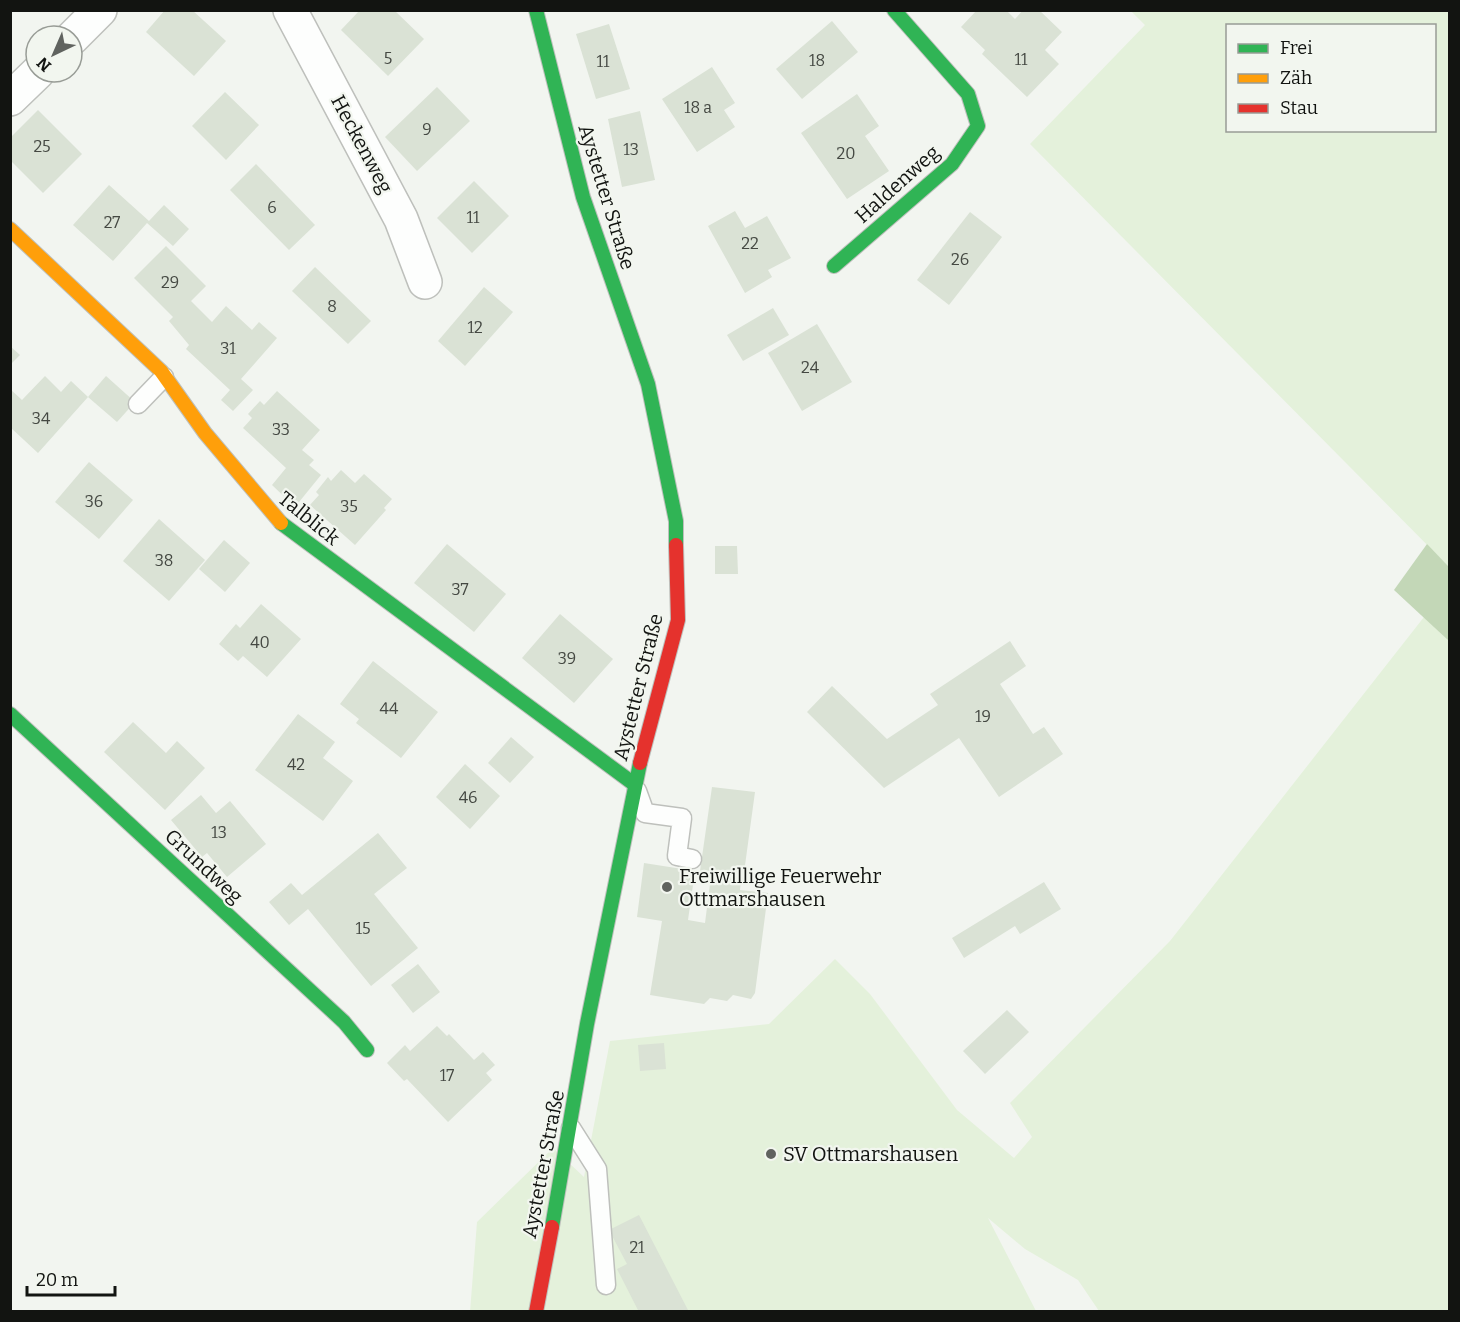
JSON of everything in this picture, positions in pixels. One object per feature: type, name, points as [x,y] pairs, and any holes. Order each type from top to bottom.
[{"type":"street","points":[[84,26],[100,10]]},
{"type":"street","name":"Heckenweg","points":[[290,10],[401,219],[425,282]]},
{"type":"street","name":"Aystetter Straße","points":[[536,10],[583,198],[648,384],[676,521],[678,620],[634,784],[587,1024],[571,1128],[536,1311]]},
{"type":"street","name":"Haldenweg","points":[[834,266],[952,164],[978,126],[968,94],[894,10]]},
{"type":"street","points":[[10,99],[26,84]]},
{"type":"street","name":"Talblick","points":[[10,229],[164,376],[205,434],[274,518],[634,784]]},
{"type":"street","name":"Grundweg","points":[[10,714],[344,1022],[367,1050]]},
{"type":"lane","points":[[138,404],[164,376]]},
{"type":"lane","points":[[634,784],[645,813],[682,818],[676,856],[692,859]]},
{"type":"lane","points":[[571,1128],[597,1169],[606,1284]]},
{"type":"green space","points":[[1131,11],[1449,11],[1449,567],[1030,144],[1145,25]]},
{"type":"green space","points":[[1427,544],[1449,567],[1449,641],[1394,590]]},
{"type":"green space","points":[[1424,617],[1449,641],[1449,1311],[1099,1311],[1078,1280],[1025,1249],[988,1218],[1036,1311],[470,1312],[477,1222],[553,1148],[584,1177],[610,1041],[769,1024],[835,959],[870,994],[957,1110],[1014,1158],[1032,1137],[1010,1103],[1170,941]]},
{"type":"building","points":[[165,10],[192,10],[226,41],[194,76],[146,32]]},
{"type":"building","points":[[360,10],[394,10],[424,39],[388,76],[341,30]]},
{"type":"building","points":[[977,10],[1006,10],[1015,19],[1023,10],[1039,10],[1062,32],[1045,50],[1059,64],[1027,97],[982,54],[985,50],[961,27]]},
{"type":"building","points":[[832,21],[858,52],[802,99],[776,69]]},
{"type":"building","points":[[609,24],[630,89],[596,99],[576,34]]},
{"type":"building","points":[[712,67],[735,103],[724,110],[735,127],[697,152],[662,99]]},
{"type":"building","points":[[437,87],[470,121],[417,171],[385,137]]},
{"type":"building","points":[[225,92],[259,125],[226,160],[192,126]]},
{"type":"building","points":[[857,94],[879,126],[865,136],[889,171],[847,199],[801,133]]},
{"type":"building","points":[[38,110],[82,154],[43,193],[10,160],[10,138]]},
{"type":"building","points":[[640,111],[655,180],[622,187],[608,119]]},
{"type":"building","points":[[256,164],[315,225],[289,250],[230,190]]},
{"type":"building","points":[[474,181],[509,216],[472,253],[437,218]]},
{"type":"building","points":[[109,185],[149,221],[164,205],[189,229],[173,246],[147,223],[113,261],[73,225]]},
{"type":"building","points":[[735,211],[745,228],[767,216],[791,258],[768,270],[772,277],[745,293],[708,226]]},
{"type":"building","points":[[970,212],[1002,237],[949,305],[917,280]]},
{"type":"building","points":[[166,246],[206,286],[191,301],[212,322],[226,306],[252,330],[259,322],[277,338],[241,379],[253,390],[233,411],[221,400],[230,390],[186,349],[189,345],[169,321],[173,317],[134,278]]},
{"type":"building","points":[[315,267],[371,321],[348,344],[292,291]]},
{"type":"building","points":[[484,287],[513,312],[465,366],[438,341]]},
{"type":"building","points":[[773,308],[789,335],[743,361],[727,335]]},
{"type":"building","points":[[817,324],[852,382],[802,411],[768,353]]},
{"type":"building","points":[[10,346],[20,355],[10,365]]},
{"type":"building","points":[[45,376],[61,392],[71,381],[88,397],[38,453],[10,427],[10,389],[22,400]]},
{"type":"building","points":[[106,376],[135,402],[117,422],[88,397]]},
{"type":"building","points":[[277,391],[320,430],[302,450],[314,460],[309,465],[321,475],[295,507],[272,485],[286,468],[243,428],[252,418],[248,414],[260,401],[264,405]]},
{"type":"building","points":[[89,462],[133,500],[99,539],[55,502]]},
{"type":"building","points":[[341,470],[355,483],[364,474],[392,499],[384,508],[386,510],[355,545],[310,505],[319,495],[316,492],[328,477],[331,481]]},
{"type":"building","points":[[159,519],[205,560],[169,601],[123,561]]},
{"type":"building","points":[[224,540],[250,563],[225,592],[199,569]]},
{"type":"building","points":[[447,544],[506,594],[474,632],[414,583]]},
{"type":"building","points":[[715,546],[737,546],[738,574],[715,574]]},
{"type":"building","points":[[261,604],[301,639],[267,677],[243,656],[238,661],[219,644],[236,624],[240,628]]},
{"type":"building","points":[[560,614],[613,659],[574,703],[522,658]]},
{"type":"building","points":[[1010,641],[1026,666],[1000,684],[1033,734],[1044,727],[1063,754],[999,797],[959,738],[884,788],[807,712],[832,686],[887,739],[938,705],[930,694]]},
{"type":"building","points":[[373,661],[438,712],[401,758],[356,723],[359,719],[340,704]]},
{"type":"building","points":[[298,714],[335,742],[323,758],[353,781],[323,821],[255,770]]},
{"type":"building","points":[[133,722],[166,753],[177,741],[205,768],[165,810],[104,752]]},
{"type":"building","points":[[511,737],[534,757],[510,783],[488,763]]},
{"type":"building","points":[[465,764],[500,796],[470,829],[436,797]]},
{"type":"building","points":[[712,787],[755,792],[740,890],[768,893],[755,993],[751,999],[733,995],[727,1001],[710,998],[704,1004],[650,995],[662,921],[637,917],[644,863],[695,871],[688,920],[705,923],[711,876],[704,876],[700,871]]},
{"type":"building","points":[[201,795],[216,813],[230,801],[266,844],[227,877],[207,853],[202,857],[171,820]]},
{"type":"building","points":[[378,833],[407,868],[374,894],[418,948],[371,986],[308,909],[289,925],[269,902],[291,883],[302,895]]},
{"type":"building","points":[[1044,882],[1061,909],[1020,934],[1015,926],[964,958],[952,938]]},
{"type":"building","points":[[418,964],[440,992],[413,1013],[391,985]]},
{"type":"building","points":[[1007,1010],[1029,1032],[985,1074],[963,1051]]},
{"type":"building","points":[[437,1026],[447,1036],[449,1034],[474,1060],[483,1052],[495,1065],[486,1073],[492,1080],[448,1122],[407,1079],[404,1081],[387,1063],[405,1045],[410,1051]]},
{"type":"building","points":[[664,1043],[666,1069],[640,1071],[638,1045]]},
{"type":"building","points":[[639,1215],[689,1312],[639,1312],[617,1269],[627,1264],[609,1230]]},
{"type":"traffic: fast","points":[[536,10],[583,197],[648,384],[676,521],[676,545]]},
{"type":"traffic: fast","points":[[834,266],[952,164],[978,126],[968,94],[894,10]]},
{"type":"traffic: fast","points":[[281,523],[634,784]]},
{"type":"traffic: fast","points":[[10,714],[344,1022],[367,1050]]},
{"type":"traffic: fast","points":[[552,1227],[587,1024],[640,763]]},
{"type":"traffic: slow","points":[[10,229],[161,371],[205,433],[281,523]]},
{"type":"traffic: jam","points":[[640,763],[678,620],[676,545]]},
{"type":"traffic: jam","points":[[536,1312],[552,1227]]},
{"type":"place","name":"Freiwillige Feuerwehr Ottmarshausen","points":[[667,887]]},
{"type":"place","name":"SV Ottmarshausen","points":[[771,1154]]}]
